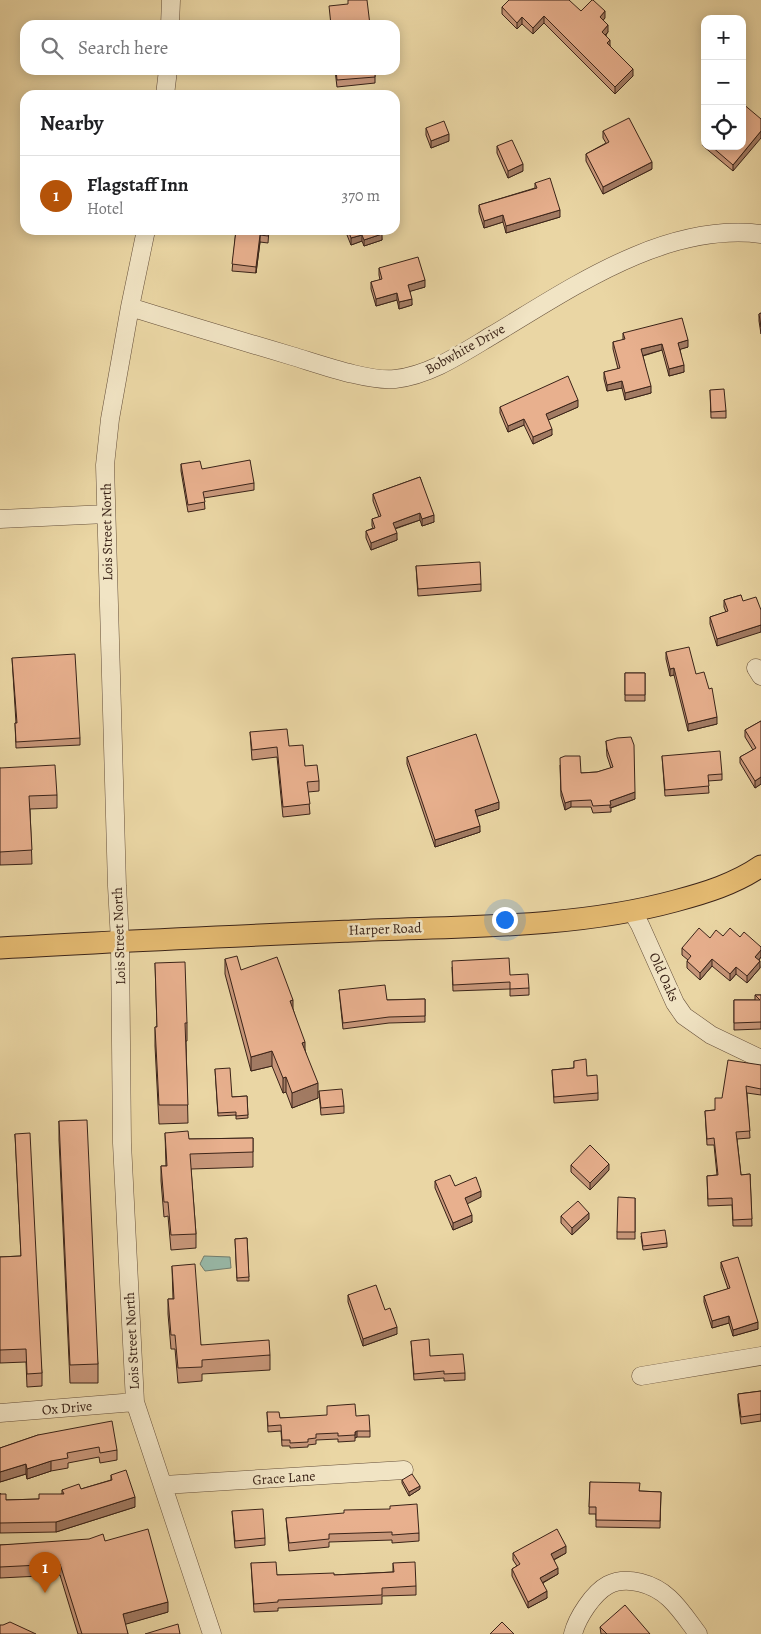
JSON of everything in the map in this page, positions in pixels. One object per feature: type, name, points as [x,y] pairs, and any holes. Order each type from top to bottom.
[{"type":"main road","name":"Harper Road","points":[[0,948],[552,922],[632,911],[672,902],[718,888],[761,866]]},
{"type":"street","points":[[170,20],[171,0]]},
{"type":"street","points":[[166,90],[168,75]]},
{"type":"street","name":"Bobwhite Drive","points":[[130,307],[330,368],[367,377],[394,380],[423,373],[456,357],[578,284],[646,252],[675,241],[718,233],[761,234]]},
{"type":"street","name":"Lois Street North","points":[[145,235],[130,307],[106,444],[106,514],[120,941],[122,1142],[135,1402],[212,1634]]},
{"type":"street","points":[[0,519],[106,514]]},
{"type":"street","name":"Old Oaks","points":[[632,911],[675,1003],[684,1016],[711,1035],[761,1059]]},
{"type":"street","points":[[641,1376],[761,1356]]},
{"type":"street","name":"Ox Drive","points":[[0,1414],[135,1402]]},
{"type":"street","name":"Grace Lane","points":[[164,1485],[404,1470]]},
{"type":"street","points":[[573,1634],[587,1604],[608,1585],[626,1580],[648,1584],[669,1597],[698,1634]]},
{"type":"shaded area","points":[[204,1256],[230,1257],[231,1268],[205,1271],[200,1264]]},
{"type":"building","points":[[348,0],[367,0],[369,20],[330,20],[329,6],[348,4]]},
{"type":"building","points":[[509,0],[569,0],[581,11],[593,0],[605,11],[600,17],[608,25],[602,32],[610,40],[607,43],[633,69],[615,87],[544,16],[533,28],[522,17],[517,23],[502,7]]},
{"type":"building","points":[[336,75],[375,75],[375,77],[337,80]]},
{"type":"building","points":[[746,106],[761,119],[761,131],[746,149]]},
{"type":"building","points":[[629,118],[652,162],[603,187],[586,154],[609,142],[603,131]]},
{"type":"building","points":[[444,121],[449,134],[431,141],[426,128]]},
{"type":"building","points":[[512,140],[523,164],[508,171],[497,146]]},
{"type":"building","points":[[716,150],[745,150],[733,165]]},
{"type":"building","points":[[550,178],[560,210],[506,226],[503,215],[484,221],[479,205],[537,188],[535,183]]},
{"type":"building","points":[[235,235],[260,235],[256,267],[232,264]]},
{"type":"building","points":[[350,235],[362,235],[351,238]]},
{"type":"building","points":[[362,235],[379,235],[364,240]]},
{"type":"building","points":[[418,257],[425,280],[408,285],[412,299],[399,302],[397,293],[376,299],[371,282],[382,279],[379,268]]},
{"type":"building","points":[[682,318],[688,340],[678,343],[684,365],[669,369],[662,344],[641,349],[651,386],[625,393],[622,381],[607,385],[604,372],[620,368],[613,342],[625,339],[623,333]]},
{"type":"building","points":[[568,376],[578,400],[546,414],[552,429],[533,437],[524,419],[508,426],[500,407]]},
{"type":"building","points":[[724,389],[726,411],[711,412],[710,390]]},
{"type":"building","points":[[250,460],[254,483],[203,492],[205,502],[188,505],[181,464],[200,461],[202,469]]},
{"type":"building","points":[[420,477],[434,515],[422,519],[420,513],[393,523],[397,533],[371,543],[366,531],[375,528],[372,519],[381,516],[373,494]]},
{"type":"building","points":[[480,562],[481,584],[418,589],[416,566]]},
{"type":"building","points":[[741,595],[743,601],[756,597],[761,610],[761,625],[717,639],[710,617],[728,611],[724,600]]},
{"type":"building","points":[[689,647],[696,674],[704,672],[709,689],[712,688],[717,717],[688,724],[674,668],[670,669],[666,652]]},
{"type":"building","points":[[75,654],[80,738],[16,742],[15,723],[17,723],[12,658]]},
{"type":"building","points":[[625,673],[645,673],[645,695],[625,695]]},
{"type":"building","points":[[761,721],[761,777],[755,781],[740,757],[756,748],[745,730]]},
{"type":"building","points":[[287,729],[289,746],[303,745],[305,766],[317,765],[319,781],[307,782],[310,804],[283,807],[277,747],[252,750],[250,732]]},
{"type":"building","points":[[476,734],[499,802],[475,810],[480,826],[435,840],[407,757]]},
{"type":"building","points":[[631,737],[634,745],[635,792],[610,801],[611,805],[593,806],[591,800],[565,803],[561,790],[560,758],[580,756],[581,773],[597,772],[613,767],[606,741]]},
{"type":"building","points":[[720,751],[722,774],[708,775],[709,786],[665,790],[662,756]]},
{"type":"building","points":[[55,765],[57,795],[29,796],[32,850],[0,852],[0,768]]},
{"type":"building","points":[[699,928],[710,938],[716,930],[723,936],[730,928],[740,937],[744,932],[761,947],[761,950],[755,957],[760,961],[747,976],[736,967],[730,974],[712,959],[700,973],[687,961],[691,956],[682,948]]},
{"type":"building","points":[[237,956],[241,970],[277,957],[293,1000],[290,1001],[305,1042],[302,1043],[318,1083],[292,1093],[286,1077],[283,1078],[272,1051],[251,1057],[225,959]]},
{"type":"building","points":[[509,958],[510,975],[528,974],[529,988],[510,989],[510,982],[453,985],[452,961]]},
{"type":"building","points":[[185,962],[188,1105],[159,1105],[155,1027],[157,1027],[155,963]]},
{"type":"building","points":[[385,985],[387,1000],[425,999],[425,1016],[389,1017],[343,1023],[339,990]]},
{"type":"building","points":[[755,995],[761,995],[761,1022],[734,1023],[734,1000],[760,1000]]},
{"type":"building","points":[[586,1059],[587,1076],[597,1075],[598,1093],[554,1097],[552,1070],[574,1068],[574,1061]]},
{"type":"building","points":[[728,1060],[761,1065],[761,1089],[746,1086],[750,1131],[736,1132],[741,1175],[750,1174],[752,1219],[733,1220],[732,1198],[708,1199],[707,1176],[718,1175],[714,1138],[707,1139],[705,1111],[715,1110],[715,1098],[722,1098]]},
{"type":"building","points":[[230,1068],[232,1097],[247,1096],[248,1115],[236,1116],[236,1112],[218,1113],[215,1069]]},
{"type":"building","points":[[342,1089],[344,1106],[321,1108],[319,1091]]},
{"type":"building","points":[[87,1120],[98,1364],[70,1365],[59,1121]]},
{"type":"building","points":[[188,1131],[189,1139],[253,1138],[253,1152],[190,1154],[196,1234],[171,1235],[168,1202],[164,1202],[161,1166],[167,1166],[165,1133]]},
{"type":"building","points":[[30,1133],[42,1373],[27,1374],[26,1349],[0,1350],[0,1257],[21,1256],[15,1134]]},
{"type":"building","points":[[590,1145],[609,1164],[590,1183],[571,1165]]},
{"type":"building","points":[[450,1175],[455,1186],[476,1177],[481,1191],[465,1198],[472,1215],[453,1223],[435,1181]]},
{"type":"building","points":[[618,1197],[635,1198],[635,1232],[617,1232]]},
{"type":"building","points":[[578,1201],[589,1213],[572,1228],[561,1216]]},
{"type":"building","points":[[665,1230],[667,1243],[643,1246],[641,1233]]},
{"type":"building","points":[[247,1238],[249,1277],[237,1278],[235,1239]]},
{"type":"building","points":[[738,1257],[758,1322],[733,1330],[729,1316],[712,1321],[704,1296],[730,1288],[721,1262]]},
{"type":"building","points":[[195,1264],[201,1345],[269,1340],[270,1355],[202,1360],[202,1367],[178,1368],[175,1335],[171,1335],[168,1299],[174,1299],[172,1266]]},
{"type":"building","points":[[376,1285],[385,1310],[390,1308],[397,1327],[363,1339],[348,1295]]},
{"type":"building","points":[[429,1339],[430,1356],[463,1354],[465,1373],[444,1374],[444,1371],[414,1374],[411,1341]]},
{"type":"building","points":[[761,1391],[761,1414],[741,1417],[738,1394]]},
{"type":"building","points":[[355,1404],[356,1416],[369,1415],[370,1431],[357,1431],[355,1435],[338,1436],[338,1433],[316,1434],[316,1438],[308,1439],[308,1442],[290,1443],[290,1440],[282,1440],[281,1425],[268,1426],[267,1412],[279,1412],[280,1418],[327,1415],[327,1406]]},
{"type":"building","points":[[112,1421],[117,1450],[100,1453],[99,1447],[67,1453],[68,1458],[51,1461],[27,1469],[26,1464],[0,1472],[0,1448],[38,1435]]},
{"type":"building","points":[[126,1470],[135,1497],[56,1522],[0,1523],[0,1494],[6,1494],[6,1500],[39,1499],[39,1494],[64,1494],[62,1490],[79,1484],[81,1489],[112,1480],[111,1475]]},
{"type":"building","points":[[412,1474],[420,1486],[409,1492],[402,1480]]},
{"type":"building","points":[[590,1482],[640,1483],[639,1491],[661,1492],[660,1521],[596,1520],[596,1507],[589,1507]]},
{"type":"building","points":[[417,1504],[419,1533],[392,1535],[392,1532],[329,1534],[329,1539],[289,1543],[286,1518],[344,1513],[344,1510],[390,1509],[390,1506]]},
{"type":"building","points":[[263,1509],[265,1538],[235,1541],[232,1511]]},
{"type":"building","points":[[148,1529],[168,1602],[123,1614],[128,1634],[82,1634],[60,1564],[0,1567],[0,1545],[89,1539],[103,1534],[105,1541]]},
{"type":"building","points":[[557,1529],[566,1546],[551,1554],[558,1568],[540,1578],[547,1591],[528,1602],[512,1569],[520,1564],[513,1553]]},
{"type":"building","points":[[276,1562],[277,1575],[334,1573],[334,1575],[394,1572],[393,1563],[415,1562],[416,1586],[382,1588],[382,1595],[278,1600],[278,1602],[254,1604],[251,1563]]},
{"type":"building","points":[[625,1605],[650,1634],[607,1634],[600,1627]]},
{"type":"building","points":[[10,1622],[36,1634],[0,1634],[0,1625]]},
{"type":"building","points":[[502,1622],[514,1634],[490,1634]]},
{"type":"building","points":[[178,1624],[180,1634],[145,1634]]},
{"type":"place","name":"Flagstaff Inn","points":[[45,1593]]}]
